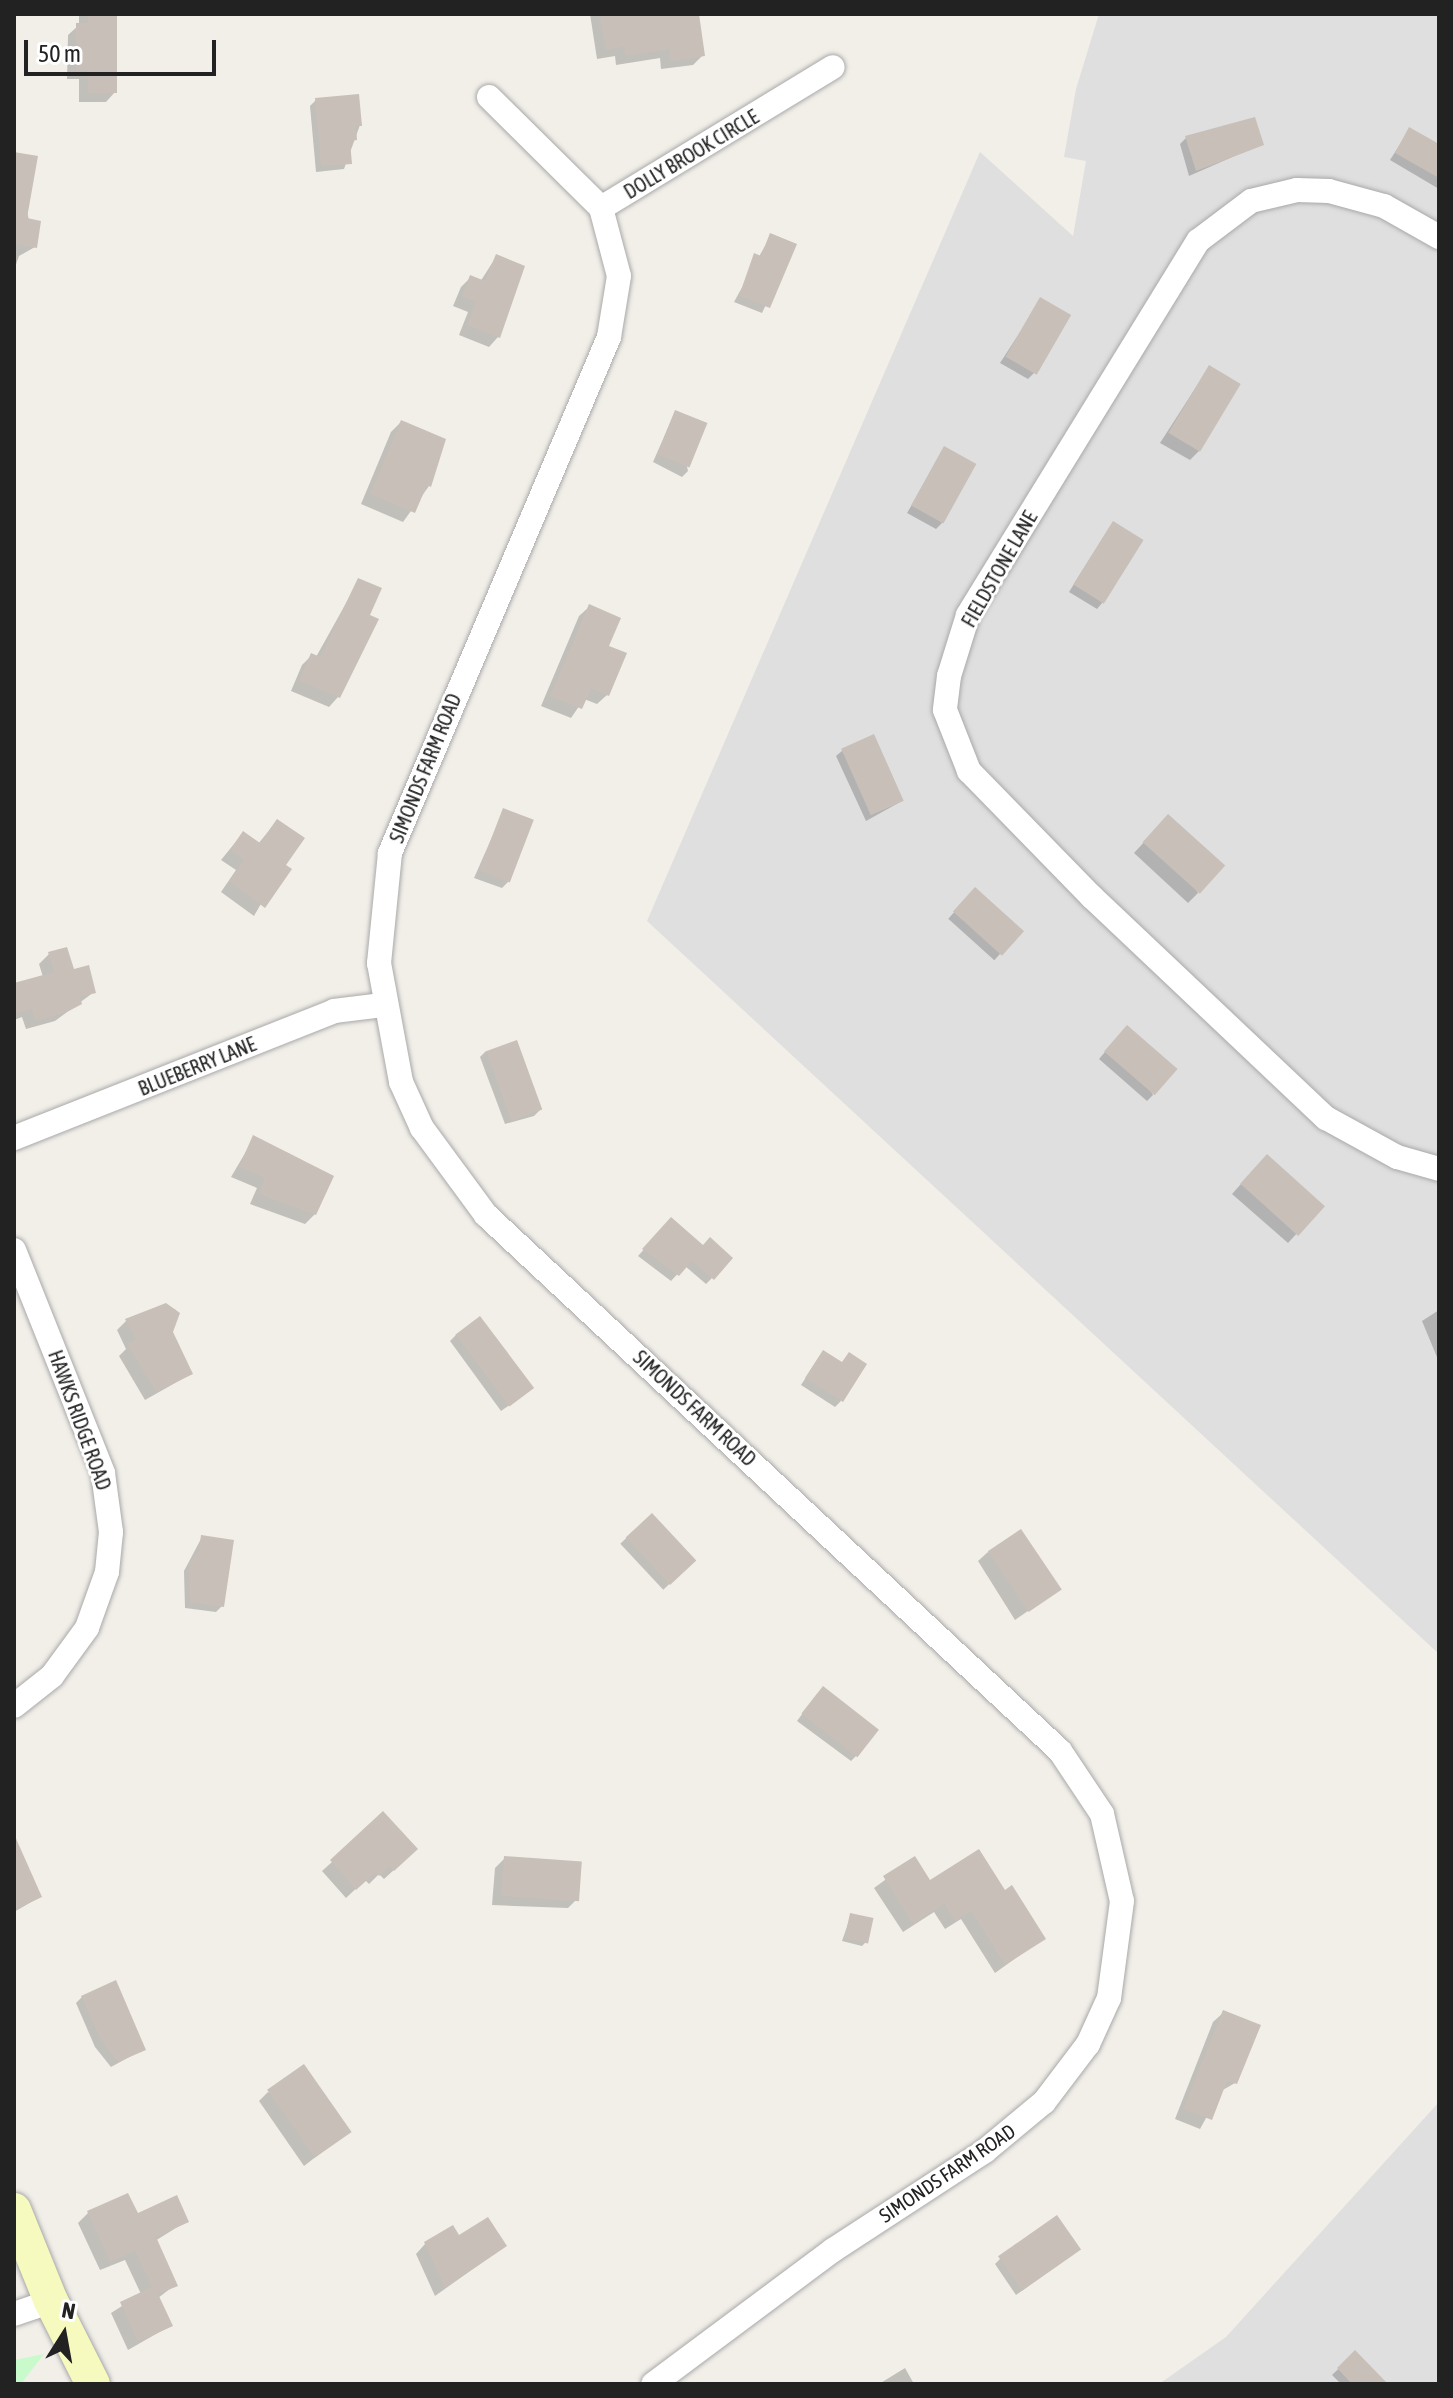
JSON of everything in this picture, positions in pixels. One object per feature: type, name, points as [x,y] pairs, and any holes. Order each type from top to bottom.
[{"type":"main road","points":[[14,2210],[51,2301],[93,2384]]},
{"type":"street","name":"DOLLY BROOK CIRCLE","points":[[489,97],[601,208],[833,67]]},
{"type":"street","name":"FIELDSTONE LANE","points":[[1439,237],[1384,206],[1329,191],[1297,190],[1251,201],[1198,241],[968,615],[949,676],[945,710],[969,771],[1092,897],[1326,1118],[1397,1157],[1439,1169]]},
{"type":"street","name":"SIMONDS FARM ROAD","points":[[601,208],[617,257],[615,316],[395,836],[379,921],[383,1005],[411,1106],[468,1194],[1038,1727],[1094,1801],[1117,1868],[1121,1927],[1109,1998],[1088,2044],[1059,2085],[985,2151],[833,2250],[653,2384]]},
{"type":"street","name":"BLUEBERRY LANE","points":[[14,1138],[334,1011],[383,1005]]},
{"type":"street","name":"HAWKS RIDGE ROAD","points":[[14,1250],[103,1473],[111,1532],[107,1572],[87,1628],[52,1676],[14,1706]]},
{"type":"street","points":[[14,2314],[51,2301]]},
{"type":"shaded area","points":[[1099,14],[1439,14],[1439,1654],[647,921],[980,152],[1073,236],[1086,161],[1064,157],[1076,89]]},
{"type":"shaded area","points":[[1439,2102],[1439,2384],[1159,2384],[1226,2337]]},
{"type":"green space","points":[[44,2354],[21,2384],[14,2384],[14,2360]]},
{"type":"building","points":[[88,14],[117,14],[117,93],[88,93],[88,70],[76,70],[76,23],[88,23]]},
{"type":"building","points":[[600,14],[699,14],[705,56],[671,61],[669,49],[625,56],[624,47],[606,50]]},
{"type":"building","points":[[359,94],[362,126],[356,126],[357,140],[350,141],[352,164],[321,166],[315,98]]},
{"type":"building","points":[[1255,117],[1264,145],[1196,171],[1185,136]]},
{"type":"building","points":[[1409,127],[1439,144],[1439,178],[1395,153]]},
{"type":"building","points":[[14,152],[38,156],[27,218],[41,221],[37,248],[14,244]]},
{"type":"building","points":[[770,233],[797,244],[770,308],[739,296],[754,253],[761,256]]},
{"type":"building","points":[[496,254],[525,266],[500,338],[467,325],[476,302],[462,296],[470,275],[485,281]]},
{"type":"building","points":[[1040,297],[1071,315],[1037,375],[1006,357]]},
{"type":"building","points":[[1209,365],[1241,384],[1200,452],[1168,433]]},
{"type":"building","points":[[675,410],[707,423],[689,468],[657,455]]},
{"type":"building","points":[[401,420],[446,439],[431,487],[427,485],[415,513],[370,494]]},
{"type":"building","points":[[944,446],[976,464],[943,523],[911,505]]},
{"type":"building","points":[[1113,521],[1144,540],[1104,604],[1073,585]]},
{"type":"building","points":[[358,578],[382,588],[370,615],[379,619],[340,698],[299,681],[311,653],[320,657]]},
{"type":"building","points":[[589,604],[621,618],[609,646],[627,653],[609,696],[591,689],[582,709],[550,696]]},
{"type":"building","points":[[874,734],[904,801],[871,815],[841,749]]},
{"type":"building","points":[[503,808],[534,820],[510,882],[479,871]]},
{"type":"building","points":[[1168,814],[1225,866],[1200,894],[1143,842]]},
{"type":"building","points":[[277,819],[305,838],[286,865],[292,869],[265,908],[229,881],[244,860],[230,850],[243,831],[260,843]]},
{"type":"building","points":[[975,887],[1024,931],[1002,956],[953,912]]},
{"type":"building","points":[[67,947],[74,969],[89,965],[96,993],[80,997],[82,1004],[67,1012],[35,1021],[32,1009],[14,1014],[14,983],[54,972],[48,952]]},
{"type":"building","points":[[1127,1025],[1178,1069],[1155,1095],[1104,1051]]},
{"type":"building","points":[[517,1040],[542,1110],[511,1121],[486,1051]]},
{"type":"building","points":[[253,1135],[334,1176],[316,1215],[258,1194],[265,1178],[239,1167]]},
{"type":"building","points":[[1267,1154],[1325,1206],[1298,1236],[1240,1184]]},
{"type":"building","points":[[671,1217],[703,1245],[710,1237],[733,1258],[714,1280],[692,1261],[679,1276],[642,1249]]},
{"type":"building","points":[[166,1303],[180,1313],[173,1332],[193,1374],[156,1392],[127,1344],[136,1340],[125,1319]]},
{"type":"building","points":[[480,1316],[534,1388],[509,1407],[455,1335]]},
{"type":"building","points":[[823,1350],[842,1362],[849,1352],[867,1364],[843,1402],[805,1378]]},
{"type":"building","points":[[652,1513],[696,1561],[670,1585],[626,1538]]},
{"type":"building","points":[[1021,1529],[1062,1590],[1029,1612],[988,1551]]},
{"type":"building","points":[[201,1535],[234,1540],[224,1607],[190,1602],[189,1563],[199,1550]]},
{"type":"building","points":[[823,1686],[879,1730],[857,1757],[801,1714]]},
{"type":"building","points":[[383,1811],[418,1849],[394,1871],[390,1866],[379,1876],[376,1872],[356,1890],[330,1860]]},
{"type":"building","points":[[14,1834],[42,1897],[14,1910]]},
{"type":"building","points":[[979,1849],[1005,1890],[1012,1885],[1046,1939],[1005,1965],[971,1911],[955,1921],[944,1904],[913,1924],[883,1876],[915,1856],[930,1880]]},
{"type":"building","points":[[504,1856],[582,1861],[579,1901],[501,1896]]},
{"type":"building","points":[[850,1913],[873,1918],[868,1943],[845,1938]]},
{"type":"building","points":[[116,1980],[146,2050],[118,2062],[101,2040],[81,1996]]},
{"type":"building","points":[[1223,2010],[1261,2025],[1237,2084],[1227,2081],[1212,2120],[1183,2109]]},
{"type":"building","points":[[304,2064],[352,2132],[315,2158],[267,2090]]},
{"type":"building","points":[[128,2193],[138,2213],[177,2195],[189,2222],[156,2237],[178,2286],[158,2294],[173,2326],[138,2342],[120,2302],[152,2287],[135,2251],[110,2262],[87,2211]]},
{"type":"building","points":[[1057,2215],[1081,2249],[1022,2291],[998,2256]]},
{"type":"building","points":[[488,2217],[507,2246],[445,2288],[424,2242],[453,2225],[459,2235]]},
{"type":"building","points":[[1355,2350],[1388,2384],[1352,2384],[1337,2368]]}]
